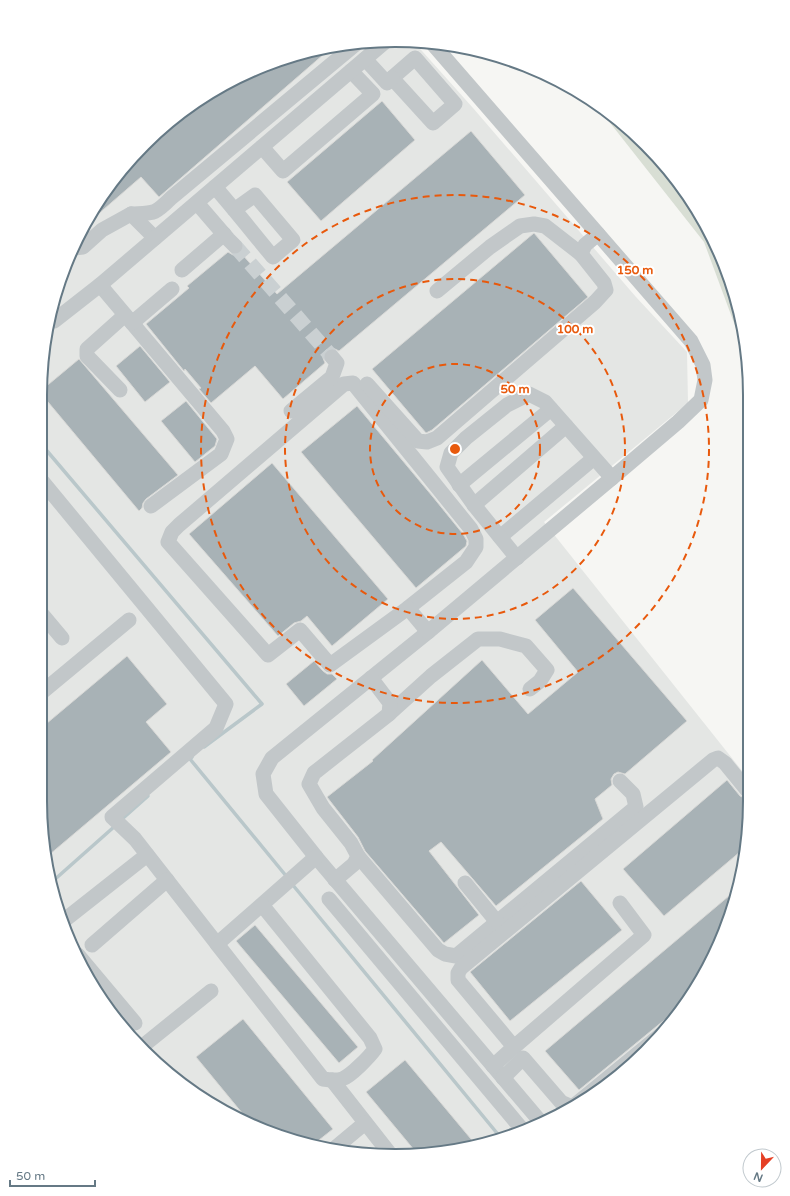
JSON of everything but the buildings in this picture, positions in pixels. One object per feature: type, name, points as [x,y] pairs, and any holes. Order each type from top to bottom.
[{"type":"street","points":[[56,320],[100,285],[378,48]]},
{"type":"street","points":[[80,247],[83,247],[102,230],[131,214],[151,213],[158,211],[171,198],[348,50]]},
{"type":"street","points":[[438,50],[691,341],[703,365],[705,380],[701,400],[678,422],[517,558],[272,758],[263,774],[266,794],[316,857],[538,1118]]},
{"type":"street","points":[[365,59],[386,82],[392,78]]},
{"type":"street","points":[[262,147],[284,171],[372,94],[351,71]]},
{"type":"street","points":[[234,145],[247,160]]},
{"type":"street","points":[[215,187],[234,210]]},
{"type":"street","points":[[197,203],[235,246]]},
{"type":"street","points":[[131,214],[155,238]]},
{"type":"street","points":[[362,378],[418,441],[427,442],[437,438],[595,302],[606,290],[604,283],[581,254],[545,226],[534,224],[520,226],[490,247],[437,291]]},
{"type":"street","points":[[182,270],[224,234]]},
{"type":"street","points":[[581,254],[585,245],[598,234]]},
{"type":"street","points":[[100,285],[223,431],[227,439],[221,454],[151,506]]},
{"type":"street","points":[[120,390],[87,356],[87,349],[172,289]]},
{"type":"street","points":[[291,411],[332,378],[337,363],[332,357]]},
{"type":"street","points":[[353,382],[471,529],[476,539],[476,547],[466,562],[408,608],[330,665],[300,630],[268,655],[168,542],[172,532],[185,520],[344,384],[353,382]]},
{"type":"street","points":[[517,558],[474,505],[447,467],[451,453],[466,438],[507,405],[529,394],[545,402],[551,408],[612,478]]},
{"type":"street","points":[[459,485],[551,408]]},
{"type":"street","points":[[474,505],[566,426]]},
{"type":"street","points":[[500,537],[594,458]]},
{"type":"street","points":[[47,487],[226,704],[216,728],[112,817],[135,839],[323,1079],[344,1079],[369,1058],[375,1048],[370,1038],[262,905]]},
{"type":"street","points":[[408,608],[428,632]]},
{"type":"street","points":[[47,620],[62,638]]},
{"type":"street","points":[[47,688],[128,620]]},
{"type":"street","points":[[530,689],[540,681],[547,670],[526,646],[500,639],[478,639],[431,676],[389,714],[314,773],[309,784],[323,808],[351,843],[358,856],[438,950],[445,954],[456,956],[636,807],[633,794],[620,781]]},
{"type":"street","points":[[371,678],[390,703],[389,714]]},
{"type":"street","points":[[514,1047],[458,980],[458,973],[461,968],[713,760],[718,758],[725,763],[743,785]]},
{"type":"street","points":[[67,918],[147,855]]},
{"type":"street","points":[[336,880],[354,864],[358,856]]},
{"type":"street","points":[[217,944],[316,857]]},
{"type":"street","points":[[92,945],[167,880]]},
{"type":"street","points":[[465,883],[497,922]]},
{"type":"street","points":[[329,899],[520,1126]]},
{"type":"street","points":[[493,1066],[644,935],[620,903]]},
{"type":"street","points":[[93,972],[135,1023]]},
{"type":"street","points":[[146,1044],[212,991]]},
{"type":"street","points":[[503,1078],[523,1058],[562,1102],[566,1104]]},
{"type":"street","points":[[332,1080],[386,1149]]},
{"type":"street","points":[[340,1144],[365,1123]]},
{"type":"shaded area","points":[[395,47],[419,48],[636,297],[687,352],[688,403],[544,522],[743,772],[742,824],[736,869],[725,913],[707,955],[696,975],[671,1013],[657,1030],[624,1063],[607,1077],[569,1102],[528,1123],[507,1131],[440,1146],[395,1149],[372,1148],[350,1146],[305,1137],[283,1131],[241,1113],[221,1102],[183,1077],[149,1047],[119,1013],[94,975],[73,934],[59,891],[50,846],[47,801],[47,395],[50,350],[59,305],[73,262],[94,221],[119,183],[133,166],[166,133],[183,119],[221,94],[262,73],[305,59],[350,50]]},
{"type":"shaded area","points":[[607,119],[624,133],[657,166],[671,183],[696,221],[717,262],[725,283],[736,329],[704,242]]},
{"type":"waterway","points":[[47,451],[262,704],[204,747]]},
{"type":"waterway","points":[[192,757],[190,759],[287,877]]},
{"type":"waterway","points":[[121,820],[148,796]]},
{"type":"waterway","points":[[56,878],[115,826]]},
{"type":"waterway","points":[[292,884],[497,1134]]},
{"type":"tunnel","points":[[235,246],[332,357]]}]
